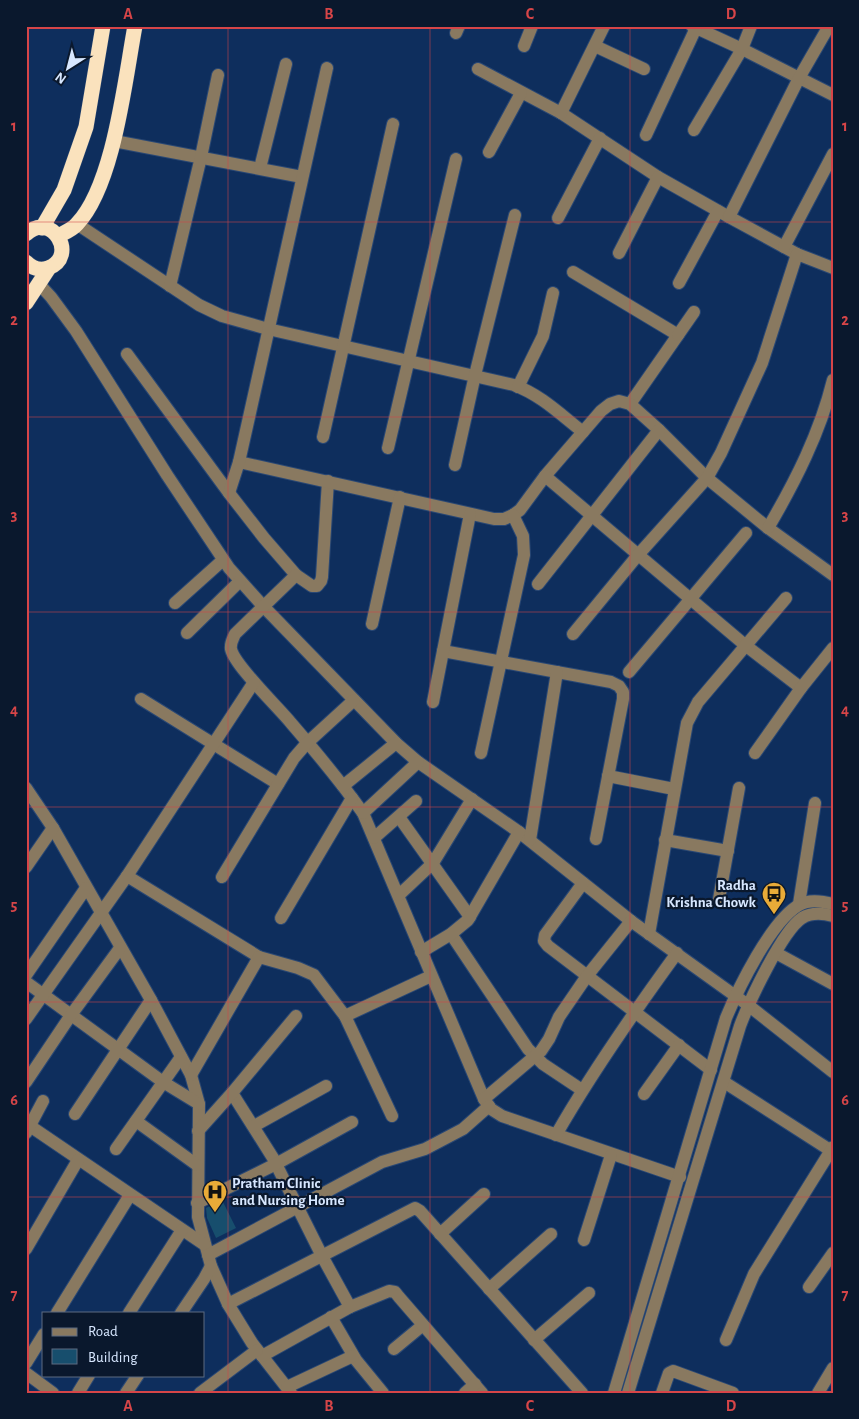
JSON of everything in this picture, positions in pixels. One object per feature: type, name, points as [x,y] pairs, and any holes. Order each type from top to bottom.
[{"type":"highway","points":[[42,228],[64,190],[86,127],[103,26]]},
{"type":"highway","points":[[58,236],[77,224],[101,183],[114,141],[135,26]]},
{"type":"highway","points":[[26,303],[49,268],[54,265],[61,254],[62,248],[58,236],[54,232],[42,228],[27,233]]},
{"type":"highway","points":[[26,262],[38,269],[49,268]]},
{"type":"street","points":[[524,46],[532,26]]},
{"type":"street","points":[[561,113],[604,26]]},
{"type":"street","points":[[694,130],[742,49],[751,26]]},
{"type":"street","points":[[679,283],[723,214],[829,26]]},
{"type":"street","points":[[646,135],[694,27],[833,95]]},
{"type":"street","points":[[595,46],[644,69]]},
{"type":"street","points":[[260,168],[286,64]]},
{"type":"street","points":[[229,493],[239,462],[327,68]]},
{"type":"street","points":[[478,69],[561,113],[658,177],[723,214],[784,248],[833,268]]},
{"type":"street","points":[[170,286],[201,157],[218,75]]},
{"type":"street","points":[[489,152],[521,93]]},
{"type":"street","points":[[323,437],[393,124]]},
{"type":"street","points":[[558,218],[600,138]]},
{"type":"street","points":[[114,141],[302,177]]},
{"type":"street","points":[[784,248],[833,154]]},
{"type":"street","points":[[388,448],[456,159]]},
{"type":"street","points":[[619,253],[658,177]]},
{"type":"street","points":[[455,465],[475,375],[515,215]]},
{"type":"street","points":[[77,224],[199,305],[222,316],[268,329],[518,386],[540,398],[583,432]]},
{"type":"street","points":[[573,634],[638,555],[707,478],[725,445],[762,363],[797,254]]},
{"type":"street","points":[[573,272],[678,335]]},
{"type":"street","points":[[39,284],[76,331],[156,460],[223,560],[263,606],[396,743],[418,762],[530,840],[649,934],[748,1005],[833,1072]]},
{"type":"street","points":[[518,386],[543,336],[553,293]]},
{"type":"street","points":[[630,404],[694,312]]},
{"type":"street","points":[[127,354],[264,538],[296,575],[312,586],[316,586],[321,581],[328,481]]},
{"type":"street","points":[[768,528],[805,457],[820,421],[833,380]]},
{"type":"street","points":[[239,462],[470,514],[504,519],[520,510],[545,476],[601,411],[610,404],[619,401],[630,404],[660,430],[707,478],[768,528],[832,573]]},
{"type":"street","points":[[538,584],[660,430]]},
{"type":"street","points":[[545,476],[745,645],[801,688]]},
{"type":"street","points":[[372,624],[400,497]]},
{"type":"street","points":[[433,702],[470,514]]},
{"type":"street","points":[[481,753],[524,555],[523,536],[513,515]]},
{"type":"street","points":[[629,672],[746,533]]},
{"type":"street","points":[[175,603],[223,560]]},
{"type":"street","points":[[296,575],[235,634],[231,641],[231,649],[254,682],[291,722],[344,786],[363,813],[486,1102],[502,1116],[611,1155],[680,1177]]},
{"type":"street","points":[[187,633],[240,581]]},
{"type":"street","points":[[649,934],[684,731],[698,702],[786,598]]},
{"type":"street","points":[[755,753],[801,688],[833,648]]},
{"type":"street","points":[[443,651],[611,682],[619,686],[624,692],[596,838]]},
{"type":"street","points":[[530,840],[558,672]]},
{"type":"street","points":[[26,1019],[127,876],[254,682]]},
{"type":"street","points":[[141,699],[278,784]]},
{"type":"street","points":[[222,877],[294,758],[307,743],[354,700]]},
{"type":"street","points":[[344,786],[396,743]]},
{"type":"street","points":[[363,813],[418,762]]},
{"type":"street","points":[[608,776],[674,789]]},
{"type":"street","points":[[26,788],[52,828],[151,1000],[191,1075],[199,1104],[198,1217],[208,1255],[228,1304],[260,1353],[289,1390],[353,1356]]},
{"type":"street","points":[[719,899],[739,788]]},
{"type":"street","points":[[281,918],[352,798]]},
{"type":"street","points":[[398,895],[433,863],[472,799]]},
{"type":"street","points":[[374,838],[416,801]]},
{"type":"street","points":[[799,904],[815,803]]},
{"type":"street","points":[[399,817],[470,916]]},
{"type":"street","points":[[26,867],[52,828]]},
{"type":"street","points":[[421,952],[462,926],[470,916],[519,832]]},
{"type":"street","points":[[665,840],[728,850]]},
{"type":"street","points":[[127,876],[259,958],[298,968],[314,975],[346,1016],[392,1116]]},
{"type":"street","points":[[583,883],[545,935],[544,941],[548,946],[711,1070]]},
{"type":"street","points":[[26,975],[86,888]]},
{"type":"street","points":[[614,1393],[726,1018],[735,996],[746,974],[772,934],[799,904],[809,901],[833,904]]},
{"type":"street","points":[[628,1393],[748,1005],[792,928],[802,918],[813,914],[833,916]]},
{"type":"street","points":[[208,1255],[382,1162],[425,1149],[463,1129],[486,1102],[545,1045],[559,1017],[587,976],[631,920]]},
{"type":"street","points":[[451,934],[534,1056],[582,1090]]},
{"type":"street","points":[[26,1082],[71,1015],[120,948]]},
{"type":"street","points":[[556,1135],[582,1090],[677,953]]},
{"type":"street","points":[[776,953],[833,984]]},
{"type":"street","points":[[191,1075],[259,958]]},
{"type":"street","points":[[346,1016],[431,976]]},
{"type":"street","points":[[26,982],[119,1048],[163,1082],[199,1104]]},
{"type":"street","points":[[75,1114],[151,1000]]},
{"type":"street","points":[[198,1131],[296,1016]]},
{"type":"street","points":[[644,1094],[679,1046]]},
{"type":"street","points":[[116,1149],[181,1057]]},
{"type":"street","points":[[724,1082],[832,1150],[754,1274],[726,1340]]},
{"type":"street","points":[[254,1126],[326,1086]]},
{"type":"street","points":[[232,1093],[276,1164],[350,1307]]},
{"type":"street","points":[[43,1101],[28,1129],[182,1230],[208,1255]]},
{"type":"street","points":[[136,1121],[197,1164]]},
{"type":"street","points":[[197,1203],[276,1164],[352,1122]]},
{"type":"street","points":[[584,1240],[611,1155]]},
{"type":"street","points":[[26,1249],[78,1160]]},
{"type":"street","points":[[440,1234],[484,1194]]},
{"type":"street","points":[[58,1312],[130,1195]]},
{"type":"street","points":[[228,1304],[415,1208],[420,1211],[582,1393]]},
{"type":"street","points":[[130,1312],[182,1230]]},
{"type":"street","points":[[489,1289],[550,1234]]},
{"type":"street","points":[[809,1287],[833,1253]]},
{"type":"street","points":[[182,1312],[204,1279],[208,1255]]},
{"type":"street","points":[[200,1393],[260,1353],[350,1307],[389,1291],[395,1292],[474,1390]]},
{"type":"street","points":[[534,1340],[589,1293]]},
{"type":"street","points":[[331,1317],[353,1356],[383,1393]]},
{"type":"street","points":[[394,1349],[423,1325]]},
{"type":"street","points":[[26,1362],[42,1337]]},
{"type":"street","points":[[818,1393],[833,1368]]},
{"type":"street","points":[[662,1393],[669,1373],[673,1371],[733,1393]]},
{"type":"street","points":[[26,1373],[53,1393]]},
{"type":"street","points":[[78,1393],[88,1376]]},
{"type":"street","points":[[126,1393],[137,1376]]},
{"type":"building","points":[[222,1200],[236,1228],[216,1238],[207,1218],[206,1208]]},
{"type":"place","name":"Radha Krishna Chowk","points":[[774,915]]},
{"type":"place","name":"Pratham Clinic and Nursing Home","points":[[215,1213]]}]
